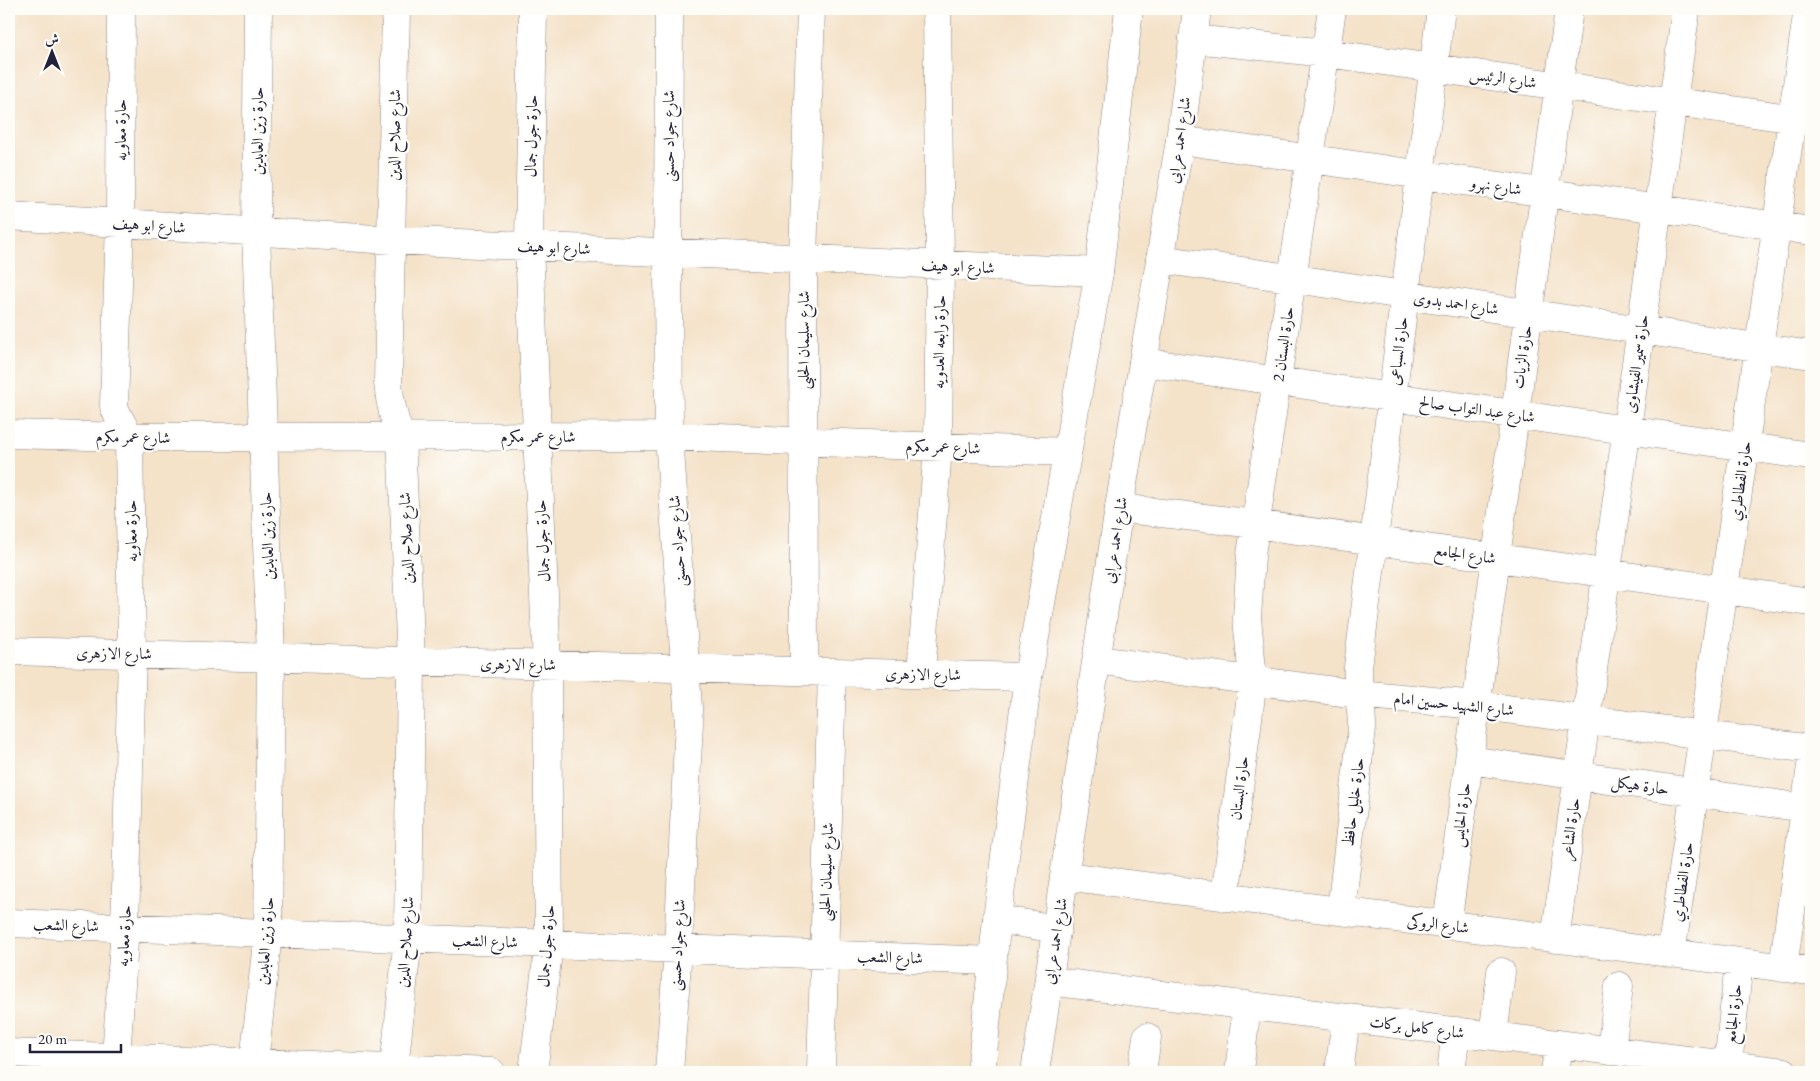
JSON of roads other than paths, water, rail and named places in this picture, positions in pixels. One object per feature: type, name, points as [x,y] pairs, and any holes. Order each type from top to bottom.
[{"type":"street","name":"حارة معاويه","points":[[116,1057],[125,927],[132,654],[129,437],[125,428],[118,420],[114,406],[120,223],[121,9]]},
{"type":"street","name":"حارة زين العابدين","points":[[254,1062],[268,933],[271,657],[256,232],[258,9]]},
{"type":"street","name":"شارع صلاح الدين","points":[[377,1069],[408,938],[411,661],[401,437],[390,404],[388,383],[396,9]]},
{"type":"street","name":"حارة جول جمال","points":[[533,9],[529,246],[547,664],[549,944],[533,1072]]},
{"type":"street","name":"شارع جواد حسنى","points":[[668,1072],[678,949],[689,722],[669,436],[669,9]]},
{"type":"street","name":"شارع سليمان الحلبى","points":[[804,671],[803,258],[811,9]]},
{"type":"street","name":"حارة رابعه العدويه","points":[[922,674],[938,447],[940,265],[937,9]]},
{"type":"street","points":[[981,1072],[992,961],[1028,677],[1099,272],[1129,9]]},
{"type":"street","name":"شارع احمد عرابى","points":[[1035,1072],[1119,508],[1180,140],[1197,9]]},
{"type":"street","name":"حارة البستان 2","points":[[1253,680],[1247,618],[1248,587],[1255,524],[1332,9]]},
{"type":"street","name":"حارة السباعى","points":[[1358,694],[1358,667],[1441,9]]},
{"type":"street","name":"حارة الزيات","points":[[1476,705],[1568,9]]},
{"type":"street","name":"حارة سمير الفيشاوى","points":[[1586,720],[1686,9]]},
{"type":"street","name":"حارة الفطاطري","points":[[1671,954],[1777,226],[1802,120],[1808,9]]},
{"type":"street","name":"شارع الرئيس","points":[[1194,39],[1326,53],[1802,120]]},
{"type":"street","name":"شارع نهرو","points":[[1180,140],[1811,231]]},
{"type":"street","name":"شارع ابو هيف","points":[[9,216],[392,240],[1099,272]]},
{"type":"street","name":"شارع احمد بدوى","points":[[1160,259],[1811,356]]},
{"type":"street","name":"شارع عبد التواب صالح","points":[[1144,362],[1811,456]]},
{"type":"street","name":"شارع عمر مكرم","points":[[9,434],[129,437],[669,436],[1067,452]]},
{"type":"street","name":"شارع الجامع","points":[[1119,508],[1255,524],[1811,602]]},
{"type":"street","name":"شارع الازهرى","points":[[9,651],[1028,677]]},
{"type":"street","name":"شارع الشهيد حسين امام","points":[[1097,660],[1358,694],[1476,705],[1811,749]]},
{"type":"street","name":"شارع سليمان الحلبى","points":[[821,1072],[832,672]]},
{"type":"street","name":"حارة البستان","points":[[1225,896],[1253,680]]},
{"type":"street","name":"حارة خليل حافظ","points":[[1341,911],[1362,728],[1362,710],[1358,694]]},
{"type":"street","name":"حارة الحايس","points":[[1447,925],[1476,705]]},
{"type":"street","name":"حارة الشاعر","points":[[1555,939],[1586,720]]},
{"type":"street","name":"حارة هيكل","points":[[1468,760],[1808,808]]},
{"type":"street","points":[[1784,968],[1808,808],[1811,766]]},
{"type":"street","name":"شارع الروكى","points":[[1065,876],[1811,971]]},
{"type":"street","points":[[997,919],[1057,929]]},
{"type":"street","name":"شارع الشعب","points":[[9,923],[992,961]]},
{"type":"street","name":"حارة الجامع","points":[[1728,1066],[1739,962]]},
{"type":"street","points":[[1493,1036],[1501,972]]},
{"type":"street","name":"شارع كامل بركات","points":[[1049,981],[1611,1051],[1680,1066],[1728,1066],[1784,1072]]},
{"type":"street","points":[[1611,1051],[1619,986]]},
{"type":"street","points":[[1239,1072],[1247,1005]]},
{"type":"street","points":[[1339,1072],[1346,1018]]},
{"type":"street","points":[[1451,1072],[1456,1031]]},
{"type":"street","points":[[1142,1072],[1147,1038]]},
{"type":"street","points":[[1555,1072],[1559,1044]]},
{"type":"street","points":[[9,1053],[64,1064],[116,1057],[377,1069],[491,1072]]}]
